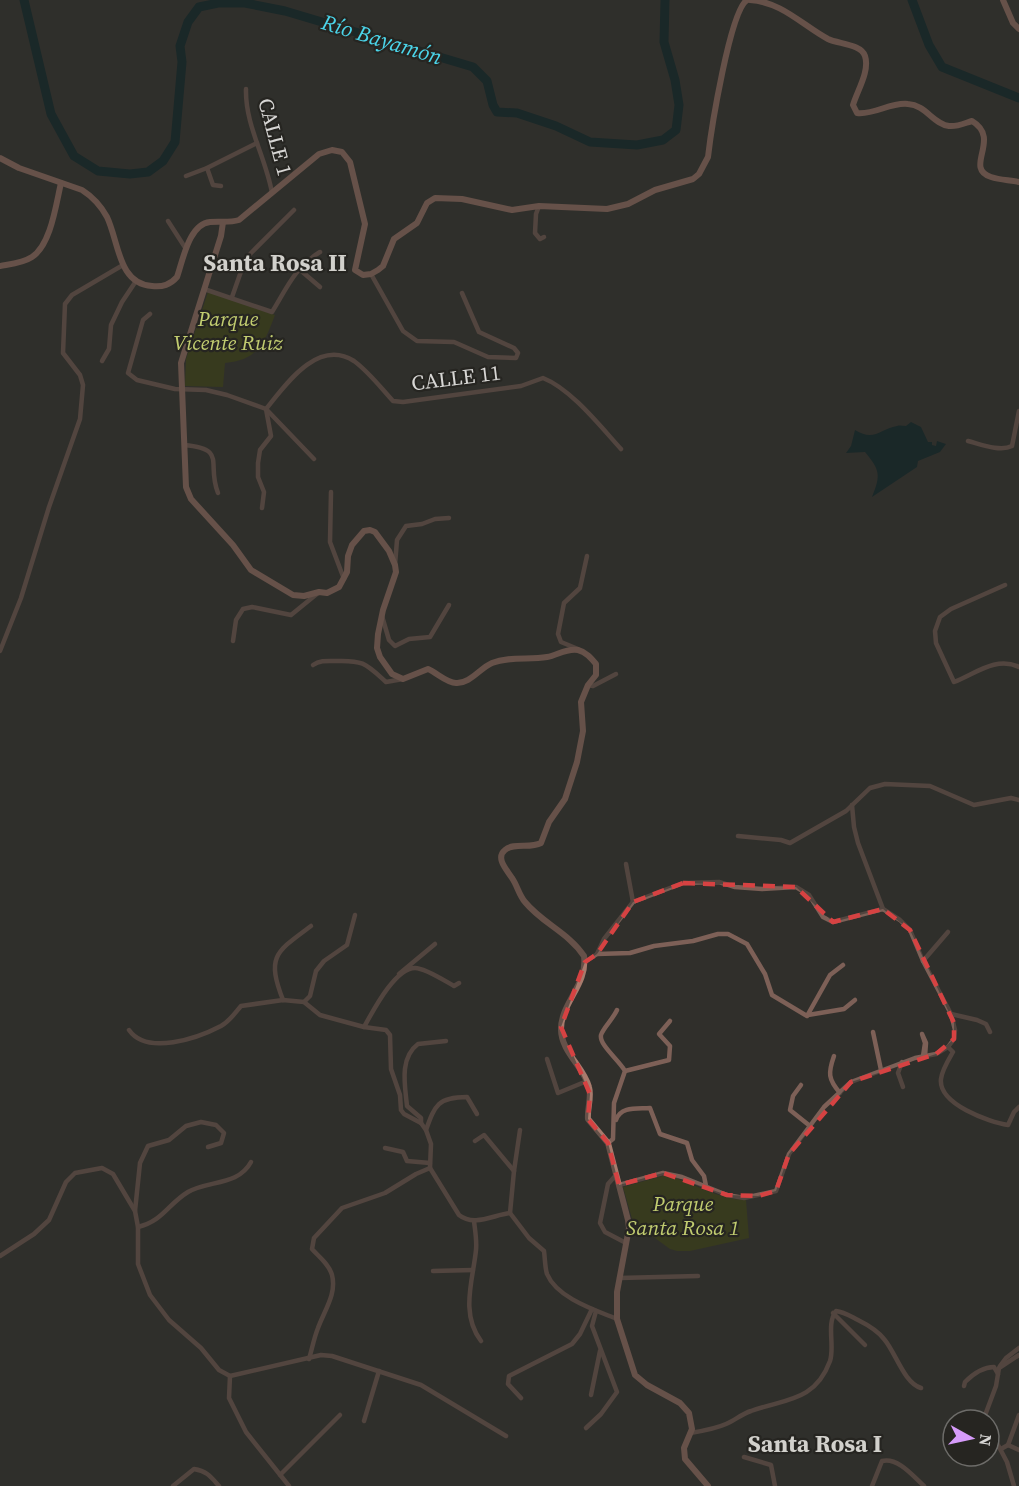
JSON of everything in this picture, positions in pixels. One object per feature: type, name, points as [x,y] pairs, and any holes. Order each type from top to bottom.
[{"type":"street","points":[[0,158],[19,168],[91,196],[108,218],[123,265],[141,285],[162,287],[177,277],[191,236],[198,226],[208,222],[239,220],[319,154],[332,150],[342,152],[350,162],[365,224],[355,270],[363,275],[372,274],[382,266],[394,239],[417,223],[427,202],[435,198],[462,199],[512,210],[539,207],[607,208],[628,204],[655,190],[693,179],[699,174],[708,157],[714,115],[733,26],[741,4],[749,0],[775,6],[828,39],[861,51],[865,56],[865,63],[863,77],[853,105],[857,113],[864,114],[892,105],[908,104],[918,105],[941,124],[951,127],[972,121],[981,126],[985,133],[985,142],[979,159],[983,172],[990,177],[1019,182]]},
{"type":"street","points":[[1004,0],[1013,23],[1019,29]]},
{"type":"street","name":"CALLE 1","points":[[246,90],[245,102],[267,169],[272,193]]},
{"type":"street","points":[[186,176],[257,143]]},
{"type":"street","points":[[207,168],[213,185],[221,186]]},
{"type":"street","points":[[49,178],[57,199]]},
{"type":"street","points":[[0,266],[31,258],[40,252],[46,240],[61,183]]},
{"type":"street","points":[[57,199],[64,191],[75,188]]},
{"type":"street","points":[[539,207],[536,214],[535,233],[540,239],[544,237]]},
{"type":"street","points":[[232,297],[244,263],[251,253],[294,210]]},
{"type":"street","points":[[168,220],[187,250]]},
{"type":"street","points":[[223,222],[221,236],[183,356],[181,389],[186,487],[191,499],[233,545],[251,570],[293,595],[304,596],[332,591],[339,587],[347,572],[348,556],[352,545],[364,531],[375,532],[385,545],[395,565]]},
{"type":"street","points":[[204,289],[272,312],[286,286],[299,269],[320,252]]},
{"type":"street","points":[[0,651],[21,598],[49,507],[80,419],[83,385],[80,375],[63,353],[65,304],[72,295],[123,265]]},
{"type":"street","points":[[299,269],[320,287]]},
{"type":"street","points":[[372,274],[403,331],[417,341],[454,342],[488,357],[516,358],[518,353],[514,348],[479,332],[462,293]]},
{"type":"street","points":[[102,361],[109,349],[111,325],[136,281]]},
{"type":"street","points":[[150,314],[143,320],[128,373],[137,380],[181,389],[206,390],[266,409],[314,459]]},
{"type":"street","name":"CALLE 11","points":[[266,409],[282,388],[309,362],[318,357],[337,354],[361,367],[393,401],[403,402],[513,387],[543,378],[577,401],[621,448]]},
{"type":"street","points":[[262,507],[264,492],[258,477],[258,463],[260,450],[271,436],[266,409]]},
{"type":"street","points":[[968,441],[1006,448],[1011,446],[1019,411]]},
{"type":"street","points":[[184,446],[202,447],[211,452],[214,460],[214,482],[218,493]]},
{"type":"street","points":[[331,492],[330,542],[344,579]]},
{"type":"street","points":[[403,679],[392,674],[380,657],[378,648],[382,616],[396,572],[397,540],[406,526],[449,518]]},
{"type":"street","points":[[587,556],[580,588],[564,603],[558,634],[561,642],[585,653],[596,664],[596,675],[588,685],[581,702],[583,731],[581,744],[565,799],[549,822],[541,843],[535,847],[510,847],[501,856],[503,867],[513,879],[526,903],[580,950],[585,962],[582,980],[561,1027],[567,1048],[587,1081],[590,1094],[588,1119],[608,1143],[629,1228],[617,1292],[617,1319],[635,1375],[647,1385],[686,1408],[690,1417],[690,1433],[684,1448],[685,1459],[708,1486]]},
{"type":"street","points":[[1005,585],[951,609],[940,617],[935,631],[936,643],[954,682],[993,664],[1011,663],[1019,667]]},
{"type":"street","points":[[234,641],[236,620],[243,609],[252,607],[291,615],[319,592]]},
{"type":"street","points":[[382,616],[388,640],[391,644],[398,646],[409,639],[430,637],[449,606]]},
{"type":"street","points":[[313,665],[325,661],[356,660],[369,666],[386,682],[403,679],[428,669],[448,681],[459,684],[491,663],[511,658],[548,656],[567,650],[585,653]]},
{"type":"street","points":[[588,685],[593,686],[616,674]]},
{"type":"street","points":[[738,836],[790,843],[846,811],[870,788],[885,784],[930,786],[974,805],[1011,798],[1019,800]]},
{"type":"street","points":[[619,1185],[663,1173],[682,1176],[727,1195],[744,1198],[776,1191],[789,1154],[810,1126],[851,1082],[902,1062],[936,1053],[948,1047],[954,1039],[955,1030],[951,1014],[923,961],[910,930],[883,909],[858,843],[852,805]]},
{"type":"street","points":[[626,864],[633,902]]},
{"type":"street","points":[[585,962],[597,954],[604,939],[633,902],[683,884],[720,882],[735,887],[762,889],[796,887],[809,895],[822,917],[833,922],[883,909]]},
{"type":"street","points":[[304,1002],[310,996],[316,971],[324,961],[347,945],[355,915]]},
{"type":"street","points":[[283,1000],[276,982],[275,969],[279,951],[310,926]]},
{"type":"street","points":[[923,961],[948,932]]},
{"type":"street","points":[[597,954],[630,953],[654,946],[728,934],[747,944],[765,974],[772,995],[807,1016],[844,1010],[855,1000]]},
{"type":"street","points":[[399,977],[399,973],[435,944]]},
{"type":"street","points":[[807,1016],[827,980],[843,964]]},
{"type":"street","points":[[364,1027],[389,985],[414,968],[454,986],[459,983]]},
{"type":"street","points":[[129,1030],[134,1037],[145,1042],[175,1043],[222,1026],[241,1006],[283,1000],[304,1002],[320,1015],[364,1027],[386,1030],[390,1035],[391,1069],[400,1095],[401,1110],[421,1123]]},
{"type":"street","points":[[608,1143],[613,1139],[614,1103],[625,1071],[620,1061],[606,1049],[601,1040],[602,1033],[611,1022],[616,1010]]},
{"type":"street","points":[[951,1014],[986,1024],[990,1032]]},
{"type":"street","points":[[625,1071],[669,1060],[670,1046],[659,1034],[670,1021]]},
{"type":"street","points":[[873,1032],[881,1070]]},
{"type":"street","points":[[446,1041],[418,1044],[408,1056],[404,1077],[407,1106],[421,1119],[431,1144],[430,1165],[459,1215],[466,1220],[474,1221],[510,1212]]},
{"type":"street","points":[[948,1047],[953,1052],[941,1078],[943,1090],[964,1110],[992,1122],[1008,1125],[1019,1107]]},
{"type":"street","points":[[834,1056],[830,1080],[840,1092]]},
{"type":"street","points":[[547,1059],[558,1093],[587,1081]]},
{"type":"street","points":[[902,1062],[898,1072],[903,1087]]},
{"type":"street","points":[[801,1085],[793,1096],[790,1110],[810,1126]]},
{"type":"street","points":[[426,1130],[434,1109],[442,1101],[450,1098],[466,1097],[477,1114]]},
{"type":"street","points":[[614,1125],[617,1114],[622,1110],[650,1108],[660,1134],[687,1143],[692,1160],[704,1176],[706,1187]]},
{"type":"street","points":[[208,1147],[221,1143],[224,1133],[216,1125],[201,1122],[186,1126],[169,1140],[148,1146],[140,1163],[135,1211],[138,1227],[138,1263],[150,1295],[169,1320],[201,1348],[219,1370],[230,1376],[321,1356],[332,1356],[421,1385],[506,1436]]},
{"type":"street","points":[[520,1130],[510,1212],[529,1238],[544,1251],[548,1275],[554,1284],[568,1297],[617,1319]]},
{"type":"street","points":[[475,1141],[484,1135],[514,1171]]},
{"type":"street","points":[[385,1148],[403,1152],[407,1161],[430,1165]]},
{"type":"street","points":[[138,1227],[151,1224],[189,1192],[237,1177],[246,1170],[251,1162]]},
{"type":"street","points":[[309,1359],[317,1329],[331,1298],[333,1284],[328,1266],[312,1249],[314,1238],[342,1208],[385,1193],[430,1165]]},
{"type":"street","points":[[0,1256],[34,1234],[49,1220],[66,1182],[75,1173],[102,1168],[113,1174],[135,1211]]},
{"type":"street","points":[[616,1175],[608,1184],[600,1223],[605,1232],[626,1243]]},
{"type":"street","points":[[474,1221],[476,1247],[468,1302],[475,1333],[481,1341]]},
{"type":"street","points":[[433,1271],[473,1270]]},
{"type":"street","points":[[620,1278],[698,1276]]},
{"type":"street","points":[[586,1428],[601,1414],[617,1392],[592,1326],[594,1310]]},
{"type":"street","points":[[521,1398],[508,1384],[509,1376],[572,1344],[594,1310]]},
{"type":"street","points":[[834,1312],[842,1311],[873,1328],[891,1349],[911,1383],[921,1388]]},
{"type":"street","points":[[690,1433],[724,1426],[751,1411],[795,1399],[807,1391],[818,1380],[829,1363],[832,1354],[834,1312]]},
{"type":"street","points":[[834,1312],[865,1345]]},
{"type":"street","points":[[591,1395],[599,1365],[600,1346]]},
{"type":"street","points":[[988,1408],[996,1386],[999,1368],[1006,1358],[1019,1348]]},
{"type":"street","points":[[999,1368],[1019,1355]]},
{"type":"street","points":[[964,1386],[970,1377],[987,1367],[994,1367],[998,1374]]},
{"type":"street","points":[[364,1421],[379,1371]]},
{"type":"street","points":[[230,1376],[229,1398],[246,1432],[287,1486]]},
{"type":"street","points":[[1014,1486],[1001,1449],[1008,1444],[1019,1414]]},
{"type":"street","points":[[280,1475],[340,1415]]},
{"type":"street","points":[[1008,1444],[1019,1450]]},
{"type":"street","points":[[744,1457],[771,1465],[775,1486]]},
{"type":"street","points":[[872,1486],[882,1461],[886,1460],[900,1465],[924,1486]]},
{"type":"street","points":[[173,1486],[194,1469],[202,1470],[210,1475],[219,1486]]},
{"type":"highlighted area","points":[[683,883],[796,887],[833,922],[883,909],[910,930],[954,1023],[954,1039],[936,1054],[851,1082],[789,1154],[776,1191],[758,1196],[727,1195],[663,1173],[619,1185],[608,1143],[588,1119],[590,1094],[561,1027],[585,962],[597,954],[633,902]]},
{"type":"green space","name":"Parque Vicente Ruiz","points":[[208,292],[275,315],[258,349],[245,358],[225,363],[223,387],[185,386],[186,359]]},
{"type":"green space","name":"Parque Santa Rosa 1","points":[[666,1175],[716,1194],[746,1200],[749,1238],[690,1251],[677,1251],[670,1249],[633,1222],[623,1187]]},
{"type":"water","points":[[911,422],[921,427],[928,442],[932,442],[932,445],[936,446],[937,441],[946,444],[940,452],[918,461],[917,467],[872,497],[878,478],[874,464],[865,452],[846,453],[851,446],[855,430],[872,435],[891,428],[906,426]]},
{"type":"waterway","name":"Río Bayamón","points":[[24,0],[51,114],[74,156],[98,171],[130,174],[148,172],[163,161],[175,142],[182,62],[180,46],[188,22],[199,7],[218,3],[245,3],[285,11],[473,67],[487,81],[497,112],[517,113],[556,126],[590,142],[637,145],[663,140],[676,130],[679,105],[675,80],[664,42],[665,0]]},
{"type":"waterway","name":"Río Bayamón","points":[[912,0],[929,45],[942,67],[1019,98]]},
{"type":"district","name":"Santa Rosa II","points":[[275,263]]},
{"type":"district","name":"Santa Rosa I","points":[[815,1444]]}]
